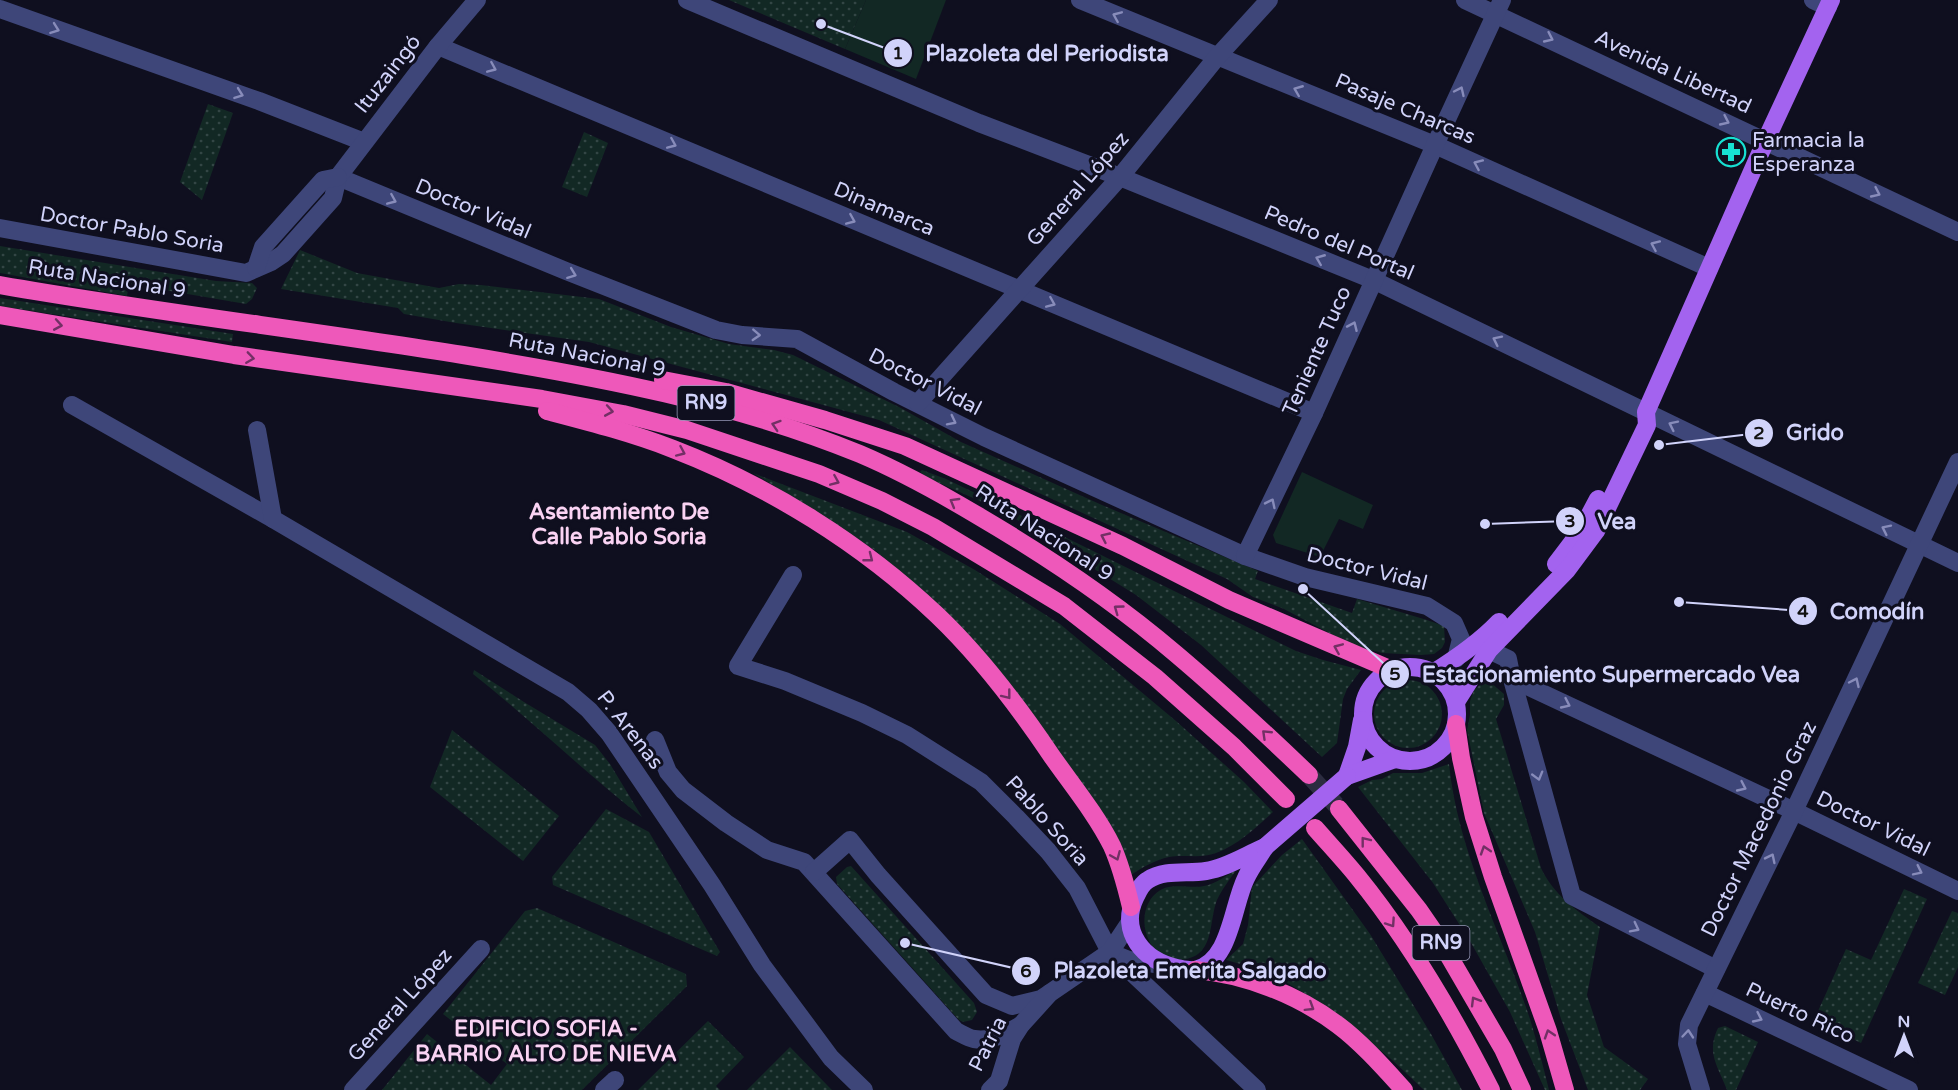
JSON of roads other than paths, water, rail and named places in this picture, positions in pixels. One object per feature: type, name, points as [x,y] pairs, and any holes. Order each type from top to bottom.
[{"type":"highway","name":"Ruta Nacional 9","points":[[0,285],[556,370],[684,397],[762,420],[861,455],[909,477],[1037,551],[1125,614],[1191,667],[1254,722],[1309,775]]},
{"type":"highway","name":"RN9","points":[[0,315],[234,355],[542,399],[623,414],[687,430],[819,474],[882,501],[933,527],[1064,606],[1155,676],[1234,747],[1286,799]]},
{"type":"highway","points":[[556,370],[632,374],[726,392],[905,446],[1124,546],[1229,600],[1392,670]]},
{"type":"highway","points":[[464,388],[622,431],[673,449],[727,473],[778,500],[866,555],[937,615],[1019,710],[1102,828],[1121,869],[1130,914]]},
{"type":"highway","points":[[1456,724],[1474,817],[1566,1090]]},
{"type":"highway","name":"RN9","points":[[1340,809],[1419,910],[1438,939],[1503,1049],[1522,1090]]},
{"type":"highway","name":"RN9","points":[[1315,828],[1358,877],[1414,958],[1464,1036],[1491,1090]]},
{"type":"highway","points":[[1196,970],[1212,971],[1261,985],[1301,1002],[1338,1025],[1404,1090]]},
{"type":"main road","points":[[1433,673],[1484,638],[1557,563],[1581,531],[1636,420],[1646,412],[1766,141],[1824,2]]},
{"type":"main road","points":[[1456,702],[1489,650],[1567,570],[1596,531],[1647,425],[1646,412]]},
{"type":"main road","points":[[1347,776],[1357,747],[1364,702],[1370,688],[1380,678],[1392,670],[1406,667],[1419,668],[1443,680],[1451,690],[1456,702],[1456,724],[1452,737],[1434,755],[1422,760],[1395,759],[1383,753],[1372,743],[1365,730],[1362,716]]},
{"type":"main road","points":[[1265,847],[1246,878],[1225,943],[1212,961],[1196,970],[1168,966],[1152,959],[1133,940],[1130,914],[1139,890],[1147,880],[1169,873],[1214,869],[1265,847],[1347,776],[1395,759]]},
{"type":"street","name":"Ituzaingó","points":[[256,268],[272,262],[291,245],[333,198],[338,177],[438,46],[477,0]]},
{"type":"street","name":"Pedro del Portal","points":[[687,0],[980,123],[1374,280],[1958,563]]},
{"type":"street","name":"Pasaje Charcas","points":[[1080,0],[1434,145],[1709,268]]},
{"type":"street","name":"General López","points":[[918,403],[1120,177],[1217,57],[1269,0]]},
{"type":"street","name":"Avenida Libertad","points":[[1465,0],[1499,7],[1766,141],[1958,232]]},
{"type":"street","name":"Teniente Tuco","points":[[1245,556],[1314,413],[1434,145],[1499,7]]},
{"type":"street","points":[[0,9],[259,101],[364,142]]},
{"type":"street","name":"Dinamarca","points":[[438,46],[1314,413]]},
{"type":"street","name":"Doctor Vidal","points":[[338,177],[716,330],[797,339],[838,363],[1045,466],[1245,556],[1305,577],[1427,606],[1454,622],[1461,639],[1456,659]]},
{"type":"street","name":"Doctor Pablo Soria","points":[[0,228],[246,273],[256,268]]},
{"type":"street","name":"P. Arenas","points":[[72,405],[273,519],[568,692],[589,710],[609,733],[668,819],[762,965],[831,1058],[864,1090]]},
{"type":"street","points":[[257,430],[273,519]]},
{"type":"street","name":"Doctor Macedonio Graz","points":[[1701,1090],[1688,1044],[1689,1025],[1794,811],[1958,462]]},
{"type":"street","name":"Pablo Soria","points":[[793,575],[738,666],[785,681],[862,713],[907,735],[981,782],[1048,851],[1077,888],[1110,952],[1257,1090]]},
{"type":"street","points":[[1489,650],[1508,659],[1572,896],[1716,969]]},
{"type":"street","name":"Doctor Vidal","points":[[1512,679],[1794,811],[1958,891]]},
{"type":"street","points":[[655,740],[668,772],[683,790],[726,823],[767,850],[804,862],[956,1031],[974,1039],[993,1038],[1021,1025]]},
{"type":"street","points":[[814,872],[850,840],[878,875],[986,995],[1012,1006],[1041,999],[1050,993]]},
{"type":"street","points":[[1130,914],[1110,952],[1129,960],[1168,966]]},
{"type":"street","name":"General López","points":[[353,1090],[481,949]]},
{"type":"street","name":"Patria","points":[[998,1087],[1012,1039],[1021,1025],[1050,993],[1110,952]]},
{"type":"street","name":"Puerto Rico","points":[[1705,993],[1909,1090]]},
{"type":"tunnel","points":[[1309,775],[1336,805]]},
{"type":"place","name":"Plazoleta del Periodista","points":[[821,24]]},
{"type":"place","name":"Farmacia la Esperanza","points":[[1731,152]]},
{"type":"place","name":"Grido","points":[[1659,445]]},
{"type":"place","name":"Vea","points":[[1485,524]]},
{"type":"place","name":"Estacionamiento Supermercado Vea","points":[[1303,589]]},
{"type":"place","name":"Comodín","points":[[1679,602]]},
{"type":"place","name":"Plazoleta Emerita Salgado","points":[[905,943]]},
{"type":"district","name":"Asentamiento De Calle Pablo Soria","points":[[619,524]]},
{"type":"district","name":"EDIFICIO SOFIA - BARRIO ALTO DE NIEVA","points":[[546,1042]]}]
